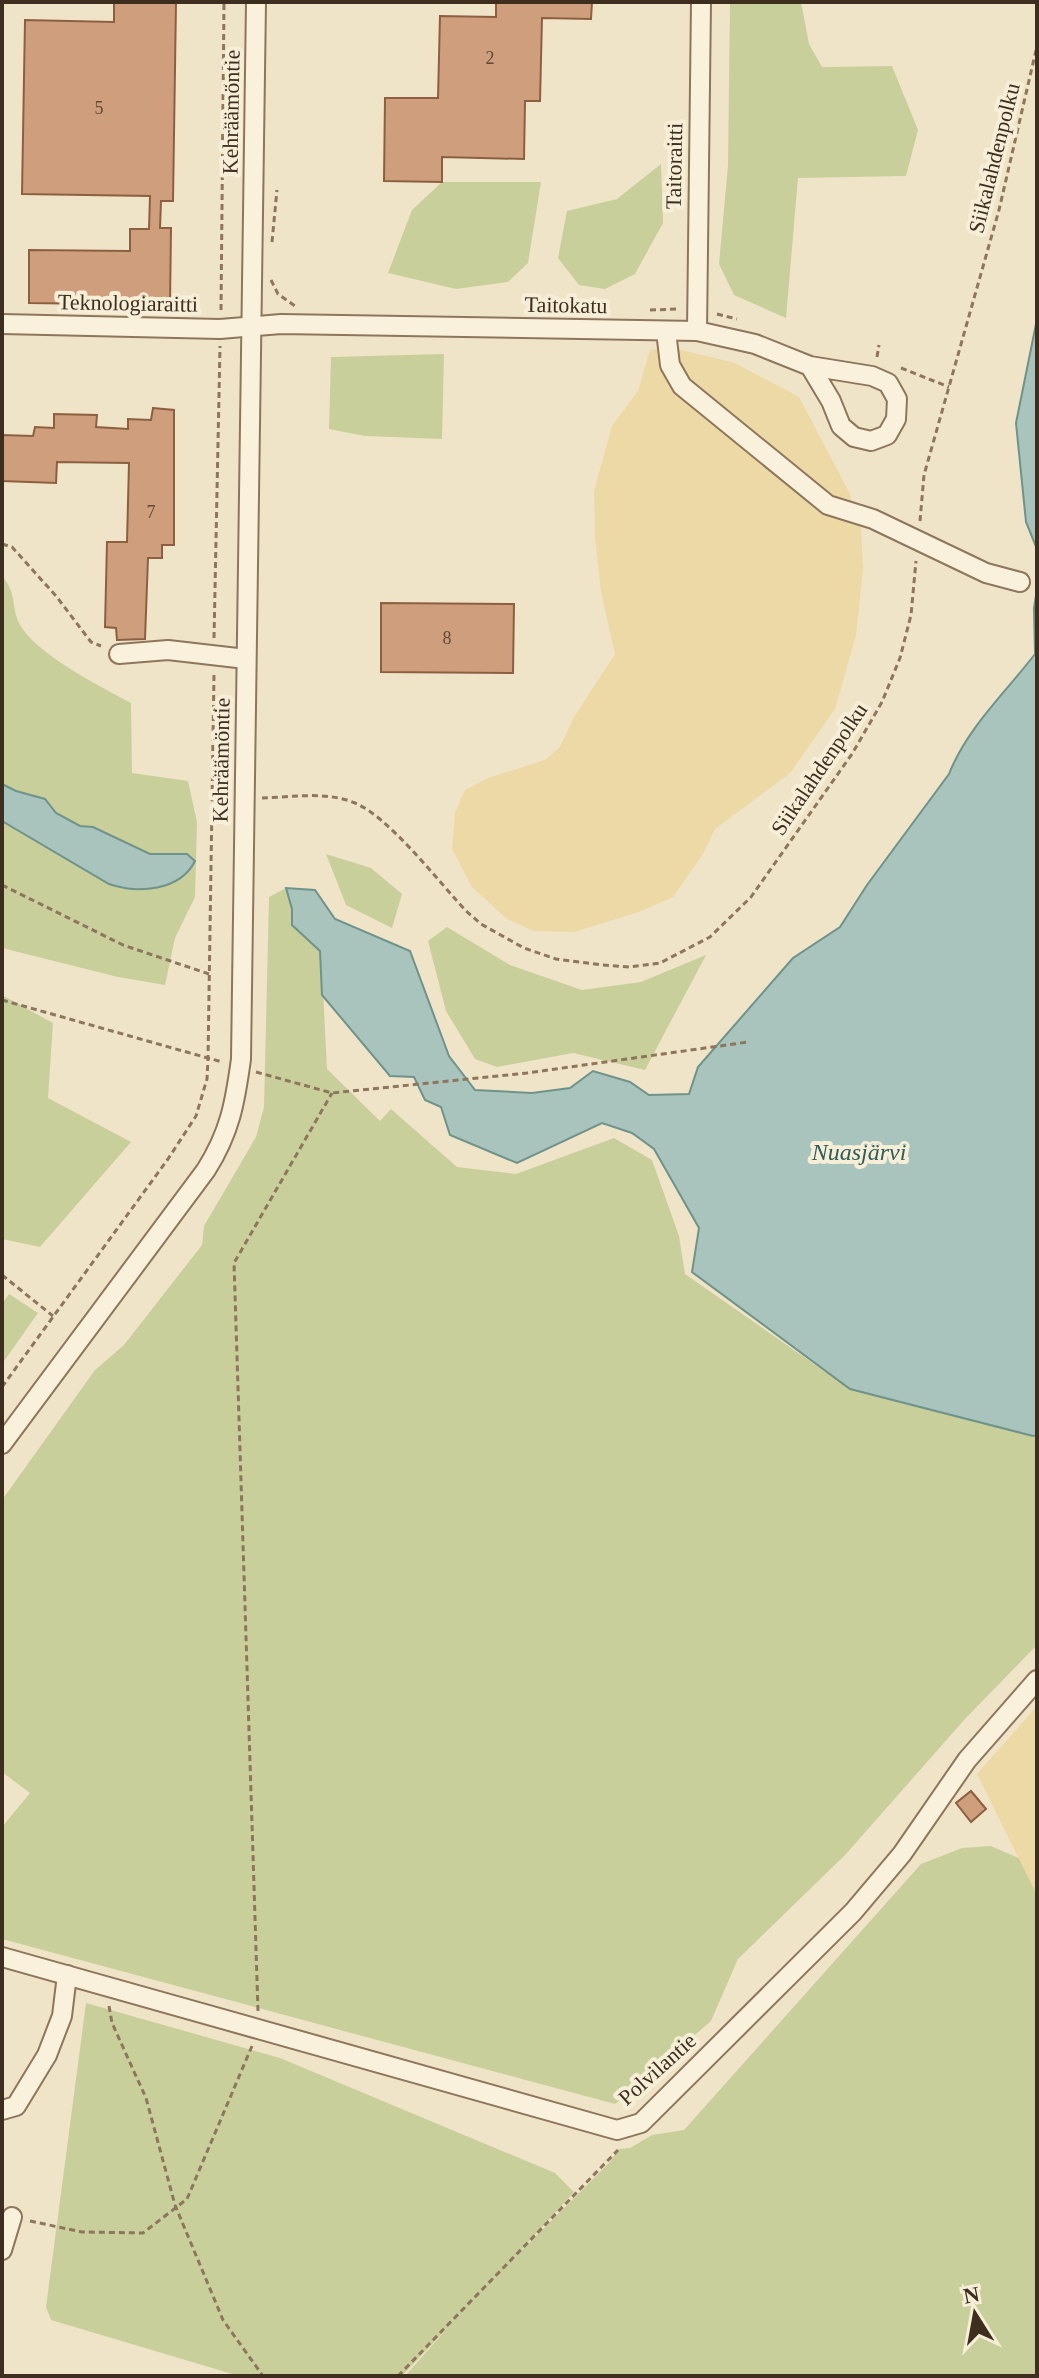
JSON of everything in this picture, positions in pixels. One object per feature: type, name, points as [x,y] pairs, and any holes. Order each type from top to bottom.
[{"type":"street","name":"Kehräämöntie","points":[[2,1444],[206,1170],[223,1143],[233,1108],[240,1068],[256,2]]},
{"type":"street","name":"Taitoraitti","points":[[697,331],[701,2]]},
{"type":"street","name":"Teknologiaraitti","points":[[2,324],[252,328]]},
{"type":"street","name":"Taitokatu","points":[[252,328],[281,324],[697,331],[755,344],[810,366],[872,376],[888,383],[897,399],[896,419],[887,435],[871,441],[854,437],[841,426],[831,401],[810,366]]},
{"type":"street","points":[[666,331],[670,365],[682,386],[828,505],[873,519],[986,573],[1020,582]]},
{"type":"street","points":[[119,654],[214,654],[246,659]]},
{"type":"street","name":"Polvilantie","points":[[2,1957],[617,2130],[641,2123],[853,1912],[902,1854],[967,1760],[1037,1680]]},
{"type":"street","points":[[2,2110],[16,2106],[47,2055],[62,2016],[67,1975]]},
{"type":"street","points":[[2,2250],[12,2217]]},
{"type":"path","points":[[2,1387],[168,1159],[196,1116],[207,1079],[224,2]]},
{"type":"path","name":"Siikalahdenpolku","points":[[211,800],[325,796],[355,803],[383,820],[466,911],[499,935],[556,959],[629,967],[660,963],[710,937],[751,897],[852,754],[882,702],[900,658],[911,615],[924,475],[999,210],[1037,46]]},
{"type":"path","points":[[271,249],[277,190]]},
{"type":"path","points":[[2,544],[12,547],[56,596],[91,642],[119,654]]},
{"type":"path","points":[[2,885],[123,945],[209,974]]},
{"type":"path","points":[[2,1000],[332,1093],[527,1073],[748,1042]]},
{"type":"path","points":[[12,2217],[82,2232],[143,2233],[177,2208],[187,2199],[258,2030],[234,1263],[332,1093]]},
{"type":"path","points":[[2,1275],[53,1316]]},
{"type":"path","points":[[105,1986],[112,2023],[146,2098],[177,2208],[223,2320],[263,2376]]},
{"type":"path","points":[[398,2376],[619,2149],[617,2130]]},
{"type":"green space","points":[[730,2],[801,2],[809,44],[822,67],[892,66],[918,130],[906,176],[798,178],[786,318],[734,295],[719,264],[728,165]]},
{"type":"green space","points":[[661,164],[663,223],[635,274],[605,289],[579,285],[558,258],[567,211],[617,199]]},
{"type":"green space","points":[[442,182],[541,182],[528,263],[508,282],[456,289],[388,273],[412,210]]},
{"type":"green space","points":[[444,354],[442,439],[365,436],[329,429],[331,357]]},
{"type":"green space","points":[[2,576],[10,588],[19,623],[27,635],[69,668],[131,703],[132,773],[188,781],[197,822],[195,897],[175,938],[165,985],[118,977],[2,948],[2,821],[109,884],[123,889],[187,854],[150,854],[56,813],[45,799],[2,784]]},
{"type":"green space","points":[[326,854],[371,868],[402,894],[392,928],[346,905]]},
{"type":"green space","points":[[286,888],[292,909],[292,925],[321,951],[327,1069],[380,1121],[391,1109],[457,1167],[516,1174],[614,1138],[652,1160],[679,1236],[685,1274],[850,1389],[1037,1435],[1037,1645],[965,1719],[846,1854],[738,1959],[711,2021],[615,2104],[2,1939],[2,1827],[30,1793],[2,1772],[2,1500],[95,1370],[124,1345],[202,1245],[204,1226],[256,1137],[264,1107],[269,897]]},
{"type":"green space","points":[[447,927],[510,965],[582,990],[641,982],[706,955],[645,1070],[573,1053],[497,1067],[475,1059],[446,1011],[428,941]]},
{"type":"green space","points":[[2,995],[53,1023],[48,1098],[131,1142],[40,1247],[2,1239]]},
{"type":"green space","points":[[9,1294],[38,1313],[2,1364],[2,1304]]},
{"type":"green space","points":[[991,1846],[1021,1859],[1037,1876],[1037,2376],[405,2376],[451,2324],[402,2376],[239,2376],[51,2320],[46,2307],[86,2003],[280,2058],[555,2173],[574,2192],[512,2260],[609,2163],[619,2149],[630,2148],[652,2135],[684,2130],[921,1864],[962,1848]]},
{"type":"sand","points":[[674,348],[735,363],[799,397],[849,492],[861,528],[863,569],[856,635],[835,709],[790,773],[715,829],[703,854],[673,897],[639,912],[574,932],[534,931],[507,919],[472,887],[452,849],[455,813],[465,790],[488,778],[545,760],[560,747],[574,717],[615,654],[601,592],[594,491],[612,426],[638,391],[650,350]]},
{"type":"sand","points":[[1037,1706],[1037,1895],[977,1774]]},
{"type":"water","points":[[1037,319],[1037,549],[1026,522],[1016,423]]},
{"type":"water","name":"Nuasjärvi","points":[[1037,589],[1037,1435],[1033,1436],[850,1389],[692,1272],[699,1228],[654,1149],[632,1133],[602,1123],[517,1163],[450,1135],[441,1107],[425,1100],[414,1077],[390,1076],[322,995],[320,951],[292,925],[292,909],[286,888],[315,890],[335,919],[410,951],[449,1056],[475,1090],[532,1093],[570,1088],[593,1071],[630,1082],[649,1095],[689,1094],[698,1067],[793,958],[840,927],[949,774],[976,726],[1035,654],[1034,608]]},
{"type":"water","points":[[2,784],[45,799],[56,813],[80,826],[93,827],[150,854],[187,854],[195,861],[179,879],[157,888],[133,889],[109,884],[2,821]]},
{"type":"building","points":[[25,2],[176,2],[173,201],[161,201],[160,228],[171,228],[170,305],[29,303],[29,250],[130,251],[130,229],[149,229],[150,196],[22,194],[25,20],[114,22],[114,3]]},
{"type":"building","points":[[496,2],[592,2],[591,19],[542,18],[540,101],[525,101],[524,159],[442,157],[442,182],[384,181],[385,98],[438,98],[440,16],[496,17]]},
{"type":"building","points":[[153,408],[174,410],[174,545],[162,545],[162,558],[148,558],[145,639],[117,640],[116,628],[105,627],[107,542],[127,542],[129,463],[57,462],[56,483],[2,481],[2,435],[33,436],[35,427],[54,428],[54,414],[97,415],[96,427],[128,429],[128,419],[151,420]]},
{"type":"building","points":[[381,603],[514,604],[513,673],[381,672]]},
{"type":"building","points":[[971,1791],[986,1809],[971,1822],[956,1803]]}]
